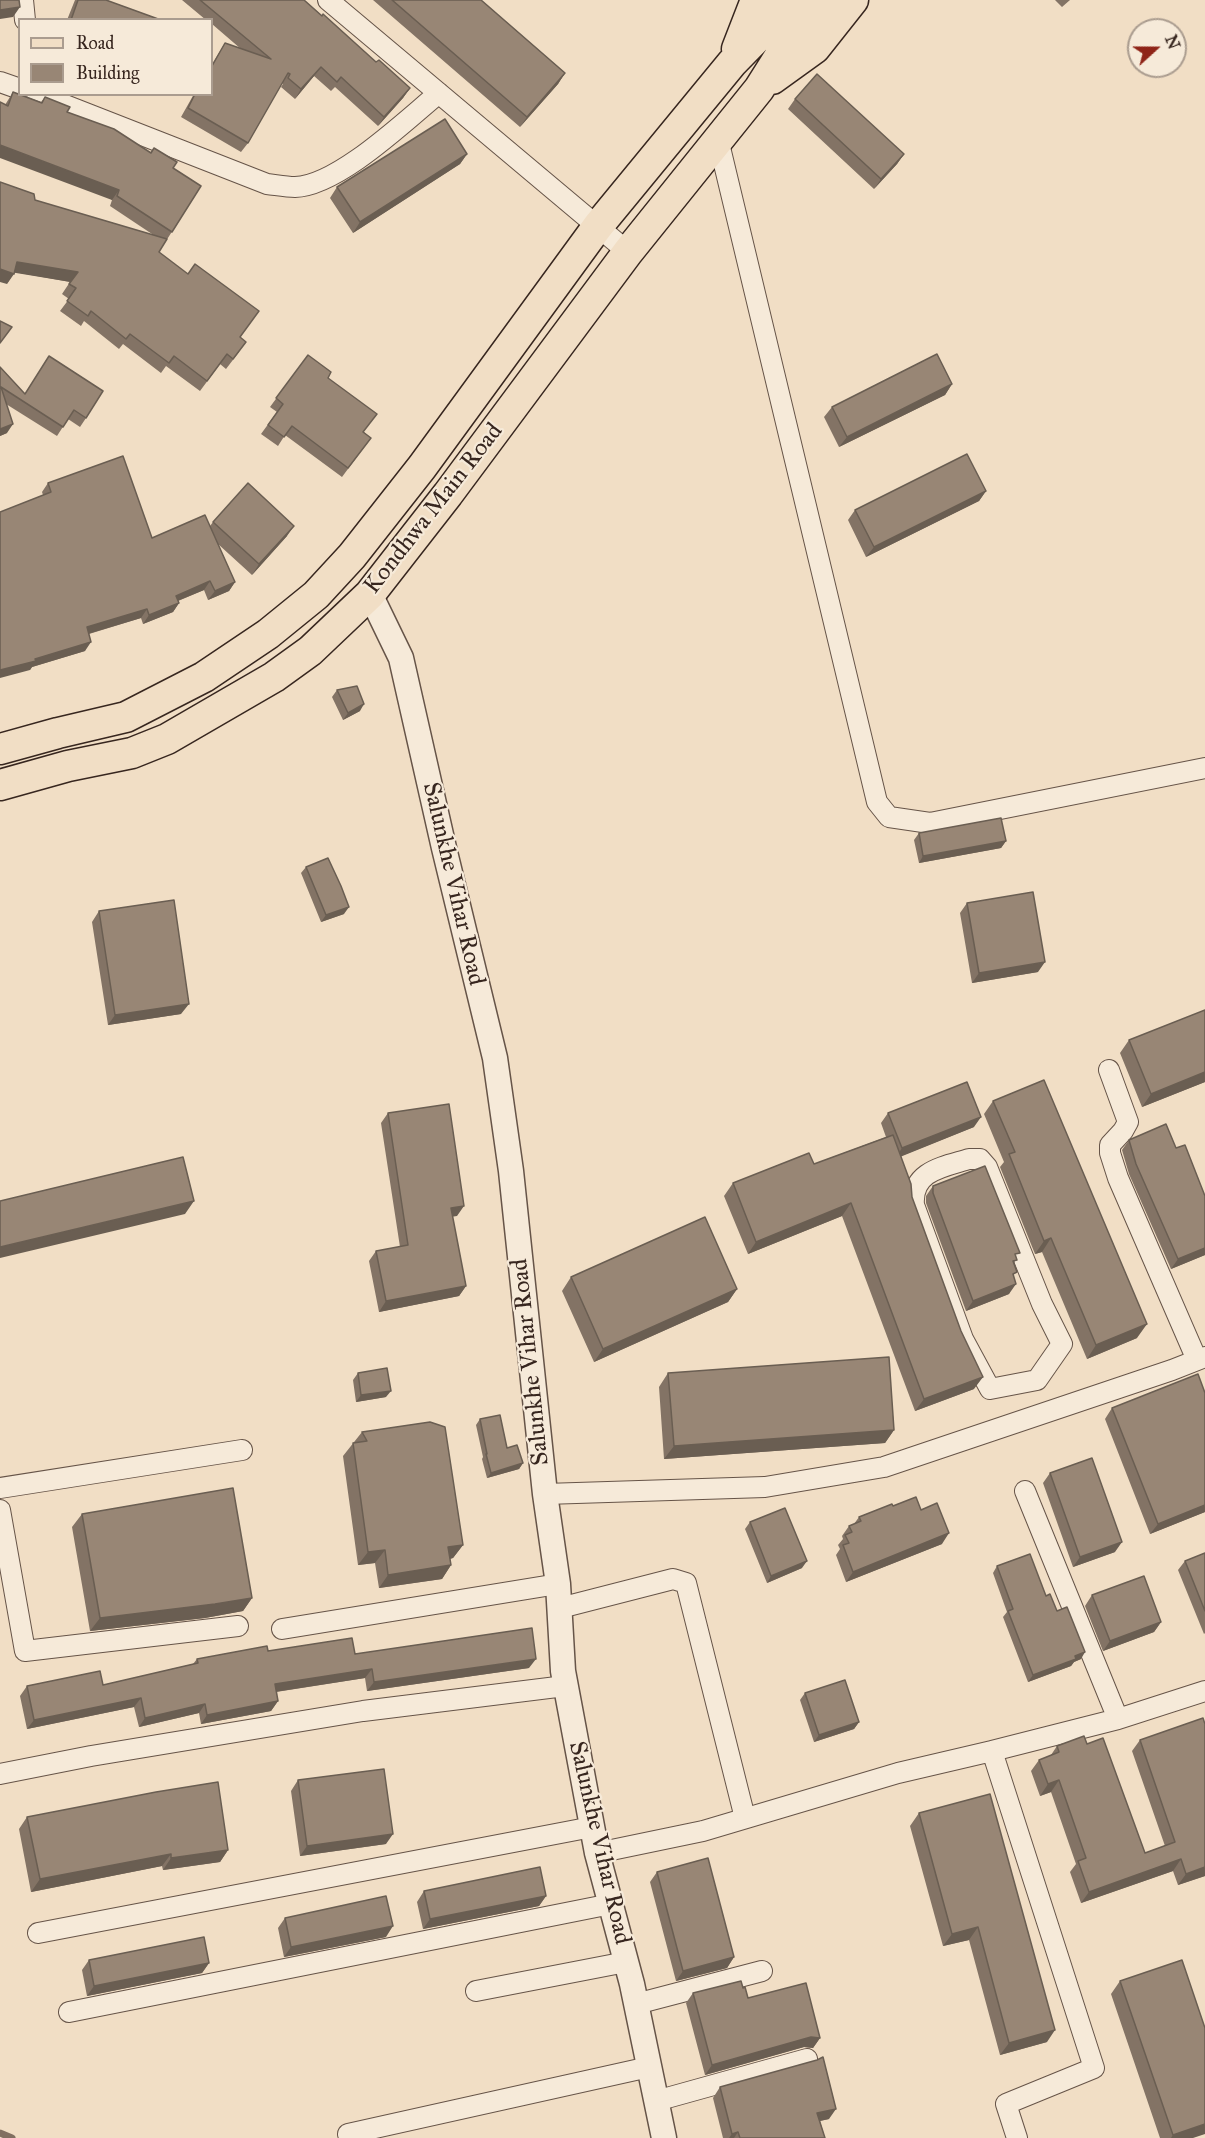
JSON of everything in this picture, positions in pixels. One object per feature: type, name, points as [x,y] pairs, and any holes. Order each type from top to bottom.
[{"type":"main road","points":[[759,89],[779,12],[820,0]]},
{"type":"main road","points":[[759,89],[815,48],[853,0]]},
{"type":"main road","name":"Kondhwa Main Road","points":[[0,749],[126,717],[204,677],[268,634],[316,595],[352,556],[422,467],[598,226],[732,63],[779,12]]},
{"type":"main road","name":"Kondhwa Main Road","points":[[0,785],[68,766],[132,753],[167,739],[274,677],[310,651],[370,594],[448,494],[628,252],[759,89]]},
{"type":"main road","points":[[97,725],[107,759]]},
{"type":"street","points":[[23,0],[25,18]]},
{"type":"street","points":[[328,0],[628,252]]},
{"type":"street","points":[[0,82],[18,87]]},
{"type":"street","points":[[42,96],[267,184],[296,187],[324,180],[359,158],[439,93]]},
{"type":"street","points":[[718,140],[877,802],[889,817],[930,823],[1205,768]]},
{"type":"street","name":"Salunkhe Vihar Road","points":[[370,594],[401,658],[495,1058],[511,1171],[545,1494],[559,1596],[562,1671],[597,1853],[636,2004],[664,2138]]},
{"type":"street","points":[[545,1494],[765,1487],[884,1467],[1201,1358],[1118,1178],[1110,1154],[1110,1145],[1128,1122],[1109,1070]]},
{"type":"street","points":[[980,1159],[987,1167],[1042,1304],[1062,1344],[1037,1380],[990,1389],[963,1339],[914,1205],[913,1192],[918,1181],[936,1168],[980,1159]]},
{"type":"street","points":[[1037,1380],[1052,1410]]},
{"type":"street","points":[[0,1488],[242,1450]]},
{"type":"street","points":[[1025,1491],[1118,1719]]},
{"type":"street","points":[[0,1510],[25,1651],[238,1626]]},
{"type":"street","points":[[282,1629],[559,1596],[673,1579],[686,1583],[745,1818]]},
{"type":"street","points":[[0,1774],[91,1756],[363,1711],[565,1686]]},
{"type":"street","points":[[597,1853],[703,1830],[898,1773],[1118,1719],[1205,1691]]},
{"type":"street","points":[[992,1751],[1094,2068],[1006,2104],[1017,2138]]},
{"type":"street","points":[[38,1933],[592,1827]]},
{"type":"street","points":[[69,2012],[611,1904]]},
{"type":"street","points":[[476,1991],[626,1962]]},
{"type":"street","points":[[636,2004],[762,1971]]},
{"type":"street","points":[[656,2100],[807,2059]]},
{"type":"street","points":[[348,2134],[649,2067]]},
{"type":"building","points":[[0,0],[19,0],[20,7],[0,10]]},
{"type":"building","points":[[78,0],[106,0],[156,18],[72,18]]},
{"type":"building","points":[[200,0],[304,0],[410,88],[384,117],[341,77],[337,82],[321,67],[301,89],[288,78],[290,74],[288,73],[248,143],[188,108],[194,96],[213,96],[213,64],[225,43],[271,59]]},
{"type":"building","points":[[392,0],[481,0],[565,73],[527,117]]},
{"type":"building","points":[[817,74],[904,154],[881,179],[795,99]]},
{"type":"building","points":[[13,92],[18,96],[42,103],[45,97],[70,107],[67,112],[114,129],[151,153],[154,148],[177,162],[173,168],[201,186],[172,232],[117,196],[119,190],[0,145],[0,102],[8,106]]},
{"type":"building","points":[[445,119],[467,154],[360,222],[337,187]]},
{"type":"building","points":[[0,182],[34,194],[35,200],[167,239],[159,252],[188,274],[195,264],[259,311],[240,337],[246,342],[233,359],[227,354],[207,381],[174,356],[169,363],[130,334],[126,339],[91,311],[88,316],[67,301],[76,288],[69,284],[78,272],[17,262],[14,274],[0,269]]},
{"type":"building","points":[[0,321],[12,327],[0,343]]},
{"type":"building","points":[[937,354],[952,384],[847,437],[832,407]]},
{"type":"building","points":[[308,355],[331,372],[328,378],[377,414],[363,432],[371,438],[348,468],[292,426],[284,437],[268,425],[283,404],[276,398]]},
{"type":"building","points":[[49,356],[103,391],[86,418],[74,410],[63,427],[1,387],[13,424],[0,429],[0,367],[25,394]]},
{"type":"building","points":[[967,454],[986,491],[874,547],[855,510]]},
{"type":"building","points":[[123,456],[152,538],[205,515],[235,582],[215,591],[210,581],[176,596],[179,603],[149,615],[147,609],[87,627],[91,642],[35,659],[36,661],[0,670],[0,512],[51,492],[48,483]]},
{"type":"building","points":[[248,483],[294,526],[259,564],[213,522]]},
{"type":"building","points":[[357,686],[364,704],[348,713],[337,690]]},
{"type":"building","points":[[1001,818],[1006,841],[923,856],[919,833]]},
{"type":"building","points":[[328,858],[349,907],[326,915],[306,867]]},
{"type":"building","points":[[1033,892],[1045,962],[979,973],[967,903]]},
{"type":"building","points":[[174,900],[189,1004],[115,1015],[99,911]]},
{"type":"building","points":[[1205,1010],[1205,1072],[1151,1094],[1129,1040]]},
{"type":"building","points":[[1044,1080],[1147,1324],[1096,1345],[1051,1238],[1044,1241],[1009,1154],[1015,1152],[993,1101]]},
{"type":"building","points":[[967,1082],[981,1117],[902,1148],[888,1113]]},
{"type":"building","points":[[449,1104],[464,1206],[451,1208],[466,1286],[386,1301],[376,1251],[408,1245],[388,1113]]},
{"type":"building","points":[[1166,1124],[1176,1148],[1185,1145],[1205,1196],[1205,1248],[1178,1259],[1136,1164],[1129,1140]]},
{"type":"building","points":[[893,1135],[911,1184],[912,1197],[961,1331],[983,1377],[924,1399],[851,1203],[756,1242],[733,1183],[809,1153],[814,1164]]},
{"type":"building","points":[[183,1157],[194,1201],[0,1247],[0,1201]]},
{"type":"building","points":[[985,1166],[1020,1253],[1015,1254],[1017,1260],[1013,1261],[1017,1272],[1013,1274],[1016,1284],[973,1301],[933,1193],[933,1186]]},
{"type":"building","points":[[705,1217],[737,1289],[603,1349],[571,1277]]},
{"type":"building","points":[[889,1357],[894,1430],[674,1446],[668,1373]]},
{"type":"building","points":[[387,1368],[391,1391],[361,1395],[358,1373]]},
{"type":"building","points":[[1198,1374],[1205,1393],[1205,1505],[1158,1524],[1112,1408]]},
{"type":"building","points":[[500,1415],[507,1448],[517,1445],[523,1463],[491,1473],[480,1419]]},
{"type":"building","points":[[430,1422],[445,1427],[463,1545],[448,1547],[451,1565],[388,1575],[385,1550],[368,1552],[353,1443],[367,1441],[362,1432]]},
{"type":"building","points":[[1092,1458],[1122,1542],[1080,1557],[1050,1473]]},
{"type":"building","points":[[233,1488],[252,1598],[100,1618],[82,1514]]},
{"type":"building","points":[[916,1497],[921,1510],[937,1503],[949,1533],[853,1572],[843,1545],[849,1543],[845,1535],[852,1532],[849,1526],[861,1521],[859,1517]]},
{"type":"building","points":[[785,1508],[807,1561],[771,1576],[750,1522]]},
{"type":"building","points":[[1205,1553],[1205,1611],[1185,1561]]},
{"type":"building","points":[[1030,1554],[1046,1596],[1050,1594],[1057,1611],[1067,1607],[1085,1652],[1075,1656],[1076,1659],[1033,1675],[1008,1611],[1013,1609],[997,1566]]},
{"type":"building","points":[[1144,1576],[1161,1622],[1110,1641],[1092,1595]]},
{"type":"building","points":[[532,1628],[536,1659],[374,1682],[372,1669],[275,1684],[278,1701],[207,1715],[205,1704],[145,1718],[141,1698],[34,1720],[27,1686],[100,1671],[103,1685],[198,1663],[197,1659],[267,1646],[268,1651],[352,1638],[355,1654]]},
{"type":"building","points":[[845,1680],[859,1722],[819,1735],[805,1693]]},
{"type":"building","points":[[1203,1718],[1205,1724],[1205,1867],[1186,1874],[1181,1859],[1089,1892],[1078,1861],[1086,1858],[1059,1780],[1048,1784],[1039,1760],[1059,1752],[1057,1746],[1084,1736],[1087,1744],[1103,1738],[1145,1853],[1175,1842],[1140,1740]]},
{"type":"building","points":[[384,1769],[393,1834],[307,1846],[298,1780]]},
{"type":"building","points":[[218,1782],[228,1850],[171,1858],[171,1854],[40,1879],[27,1817]]},
{"type":"building","points":[[990,1794],[1055,2030],[1009,2043],[978,1927],[952,1934],[919,1813]]},
{"type":"building","points":[[708,1858],[734,1957],[683,1971],[657,1872]]},
{"type":"building","points":[[540,1867],[546,1896],[430,1919],[424,1891]]},
{"type":"building","points":[[386,1896],[393,1926],[291,1947],[285,1918]]},
{"type":"building","points":[[204,1937],[209,1963],[94,1986],[89,1960]]},
{"type":"building","points":[[1182,1960],[1205,2028],[1205,2124],[1173,2135],[1120,1981]]},
{"type":"building","points":[[741,1981],[748,1998],[806,1983],[820,2038],[811,2037],[712,2065],[693,1993]]},
{"type":"building","points":[[823,2057],[836,2109],[817,2113],[825,2138],[740,2138],[738,2132],[732,2134],[720,2087]]},
{"type":"waterway","points":[[0,2133],[12,2138]]}]
